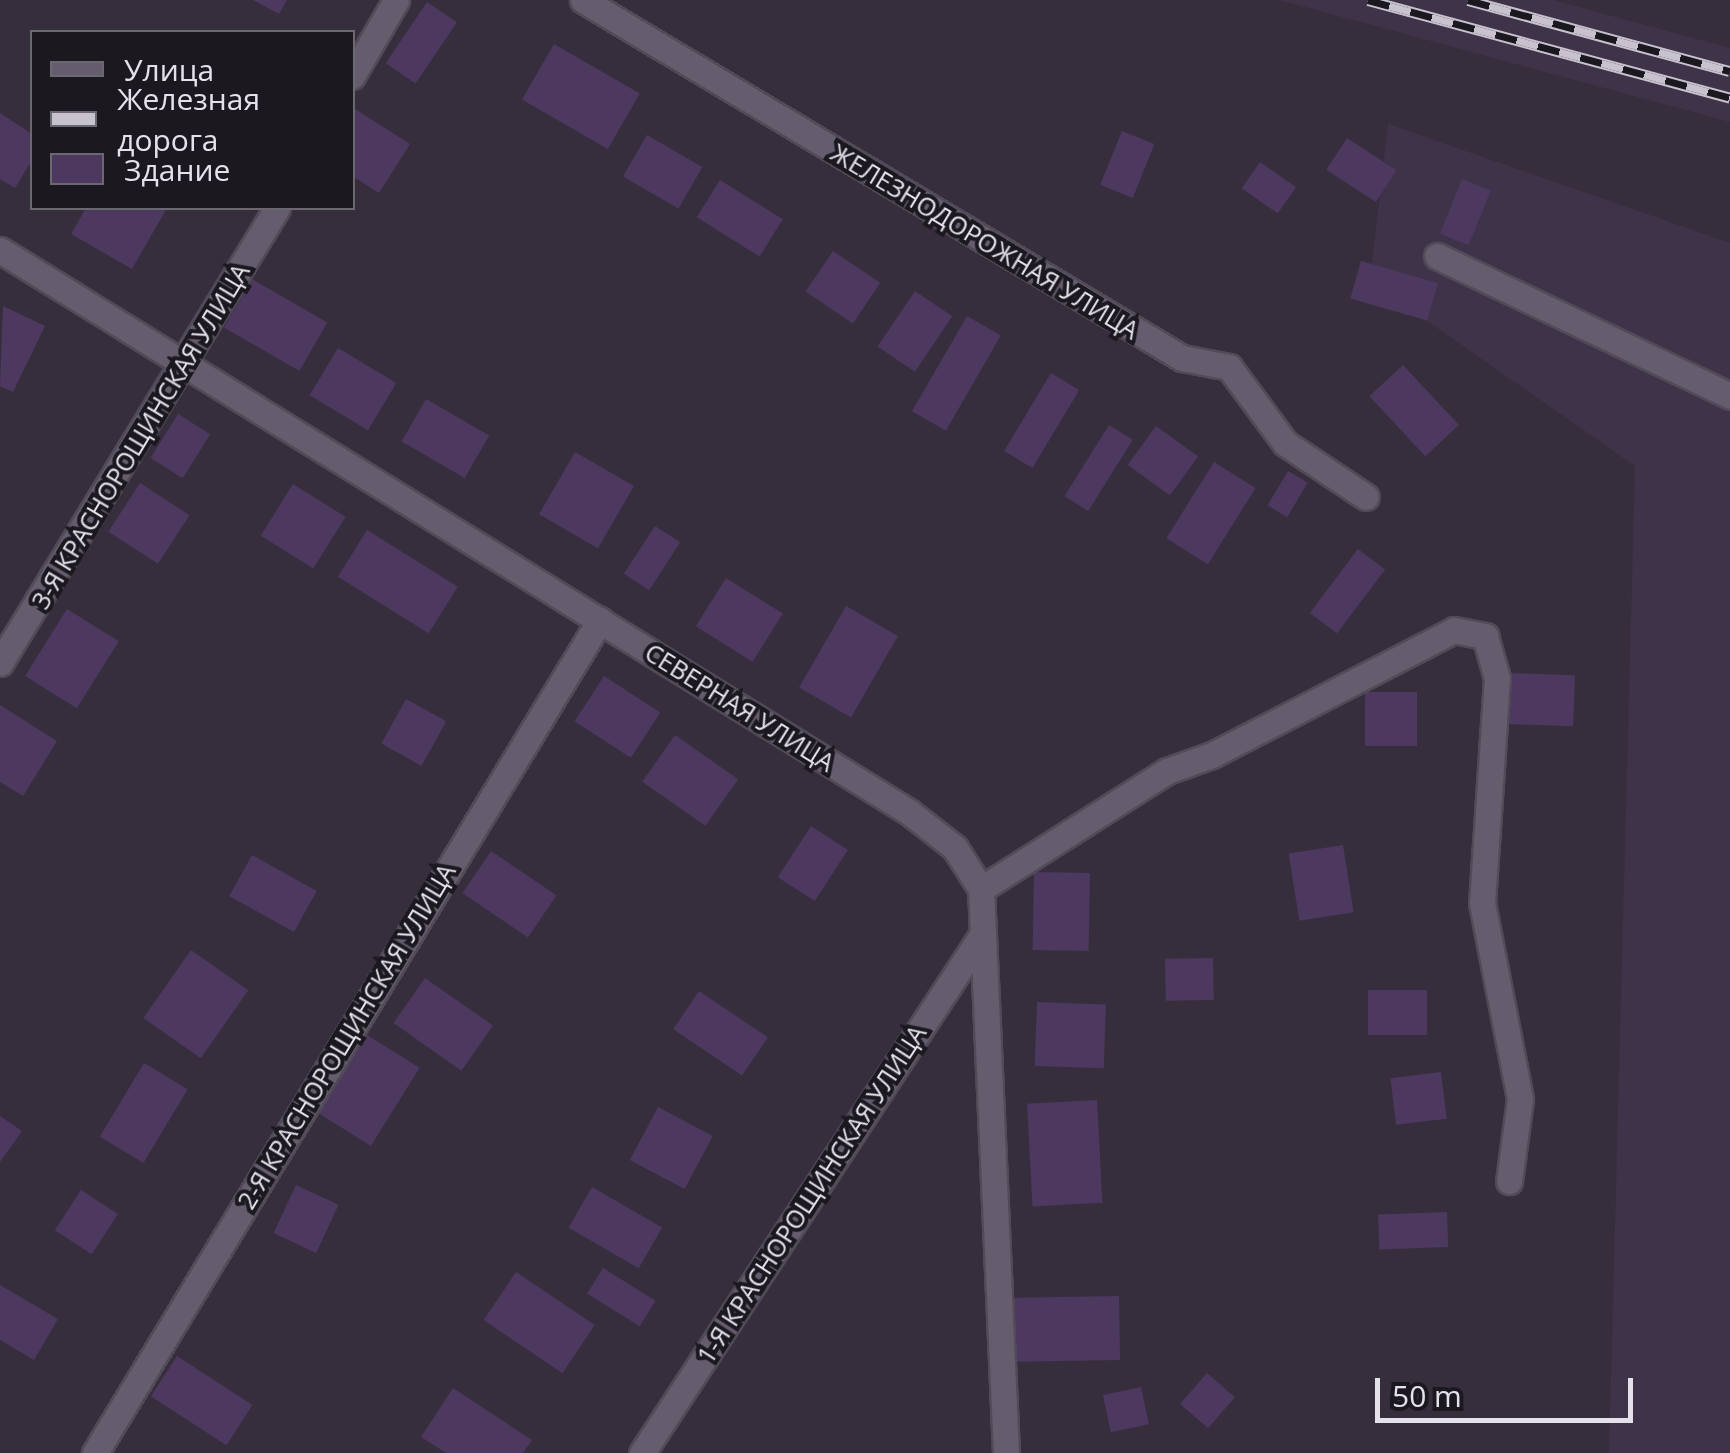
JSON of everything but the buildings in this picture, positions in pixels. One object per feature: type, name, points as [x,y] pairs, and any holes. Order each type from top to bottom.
[{"type":"street","points":[[355,71],[396,0]]},
{"type":"street","name":"ЖЕЛЕЗНОДОРОЖНАЯ УЛИЦА","points":[[583,0],[1182,358],[1229,367],[1285,443],[1366,497]]},
{"type":"street","name":"3-Я КРАСНОРОЩИНСКАЯ УЛИЦА","points":[[0,662],[187,363],[276,210]]},
{"type":"street","name":"СЕВЕРНАЯ УЛИЦА","points":[[0,250],[908,812],[955,848],[981,889]]},
{"type":"street","points":[[1437,256],[1730,396]]},
{"type":"street","name":"2-Я КРАСНОРОЩИНСКАЯ УЛИЦА","points":[[95,1453],[600,620]]},
{"type":"street","points":[[1006,1453],[981,889],[1167,771],[1212,755],[1454,630],[1484,636],[1497,678],[1482,904],[1520,1099],[1509,1181]]},
{"type":"street","name":"1-Я КРАСНОРОЩИНСКАЯ УЛИЦА","points":[[642,1453],[982,935]]},
{"type":"shaded area","points":[[1279,0],[1553,0],[1730,48],[1730,122]]},
{"type":"shaded area","points":[[1388,124],[1730,243],[1730,1453],[1609,1453],[1635,466],[1370,281]]},
{"type":"railway","points":[[1368,0],[1730,98]]},
{"type":"railway","points":[[1468,0],[1730,71]]}]
